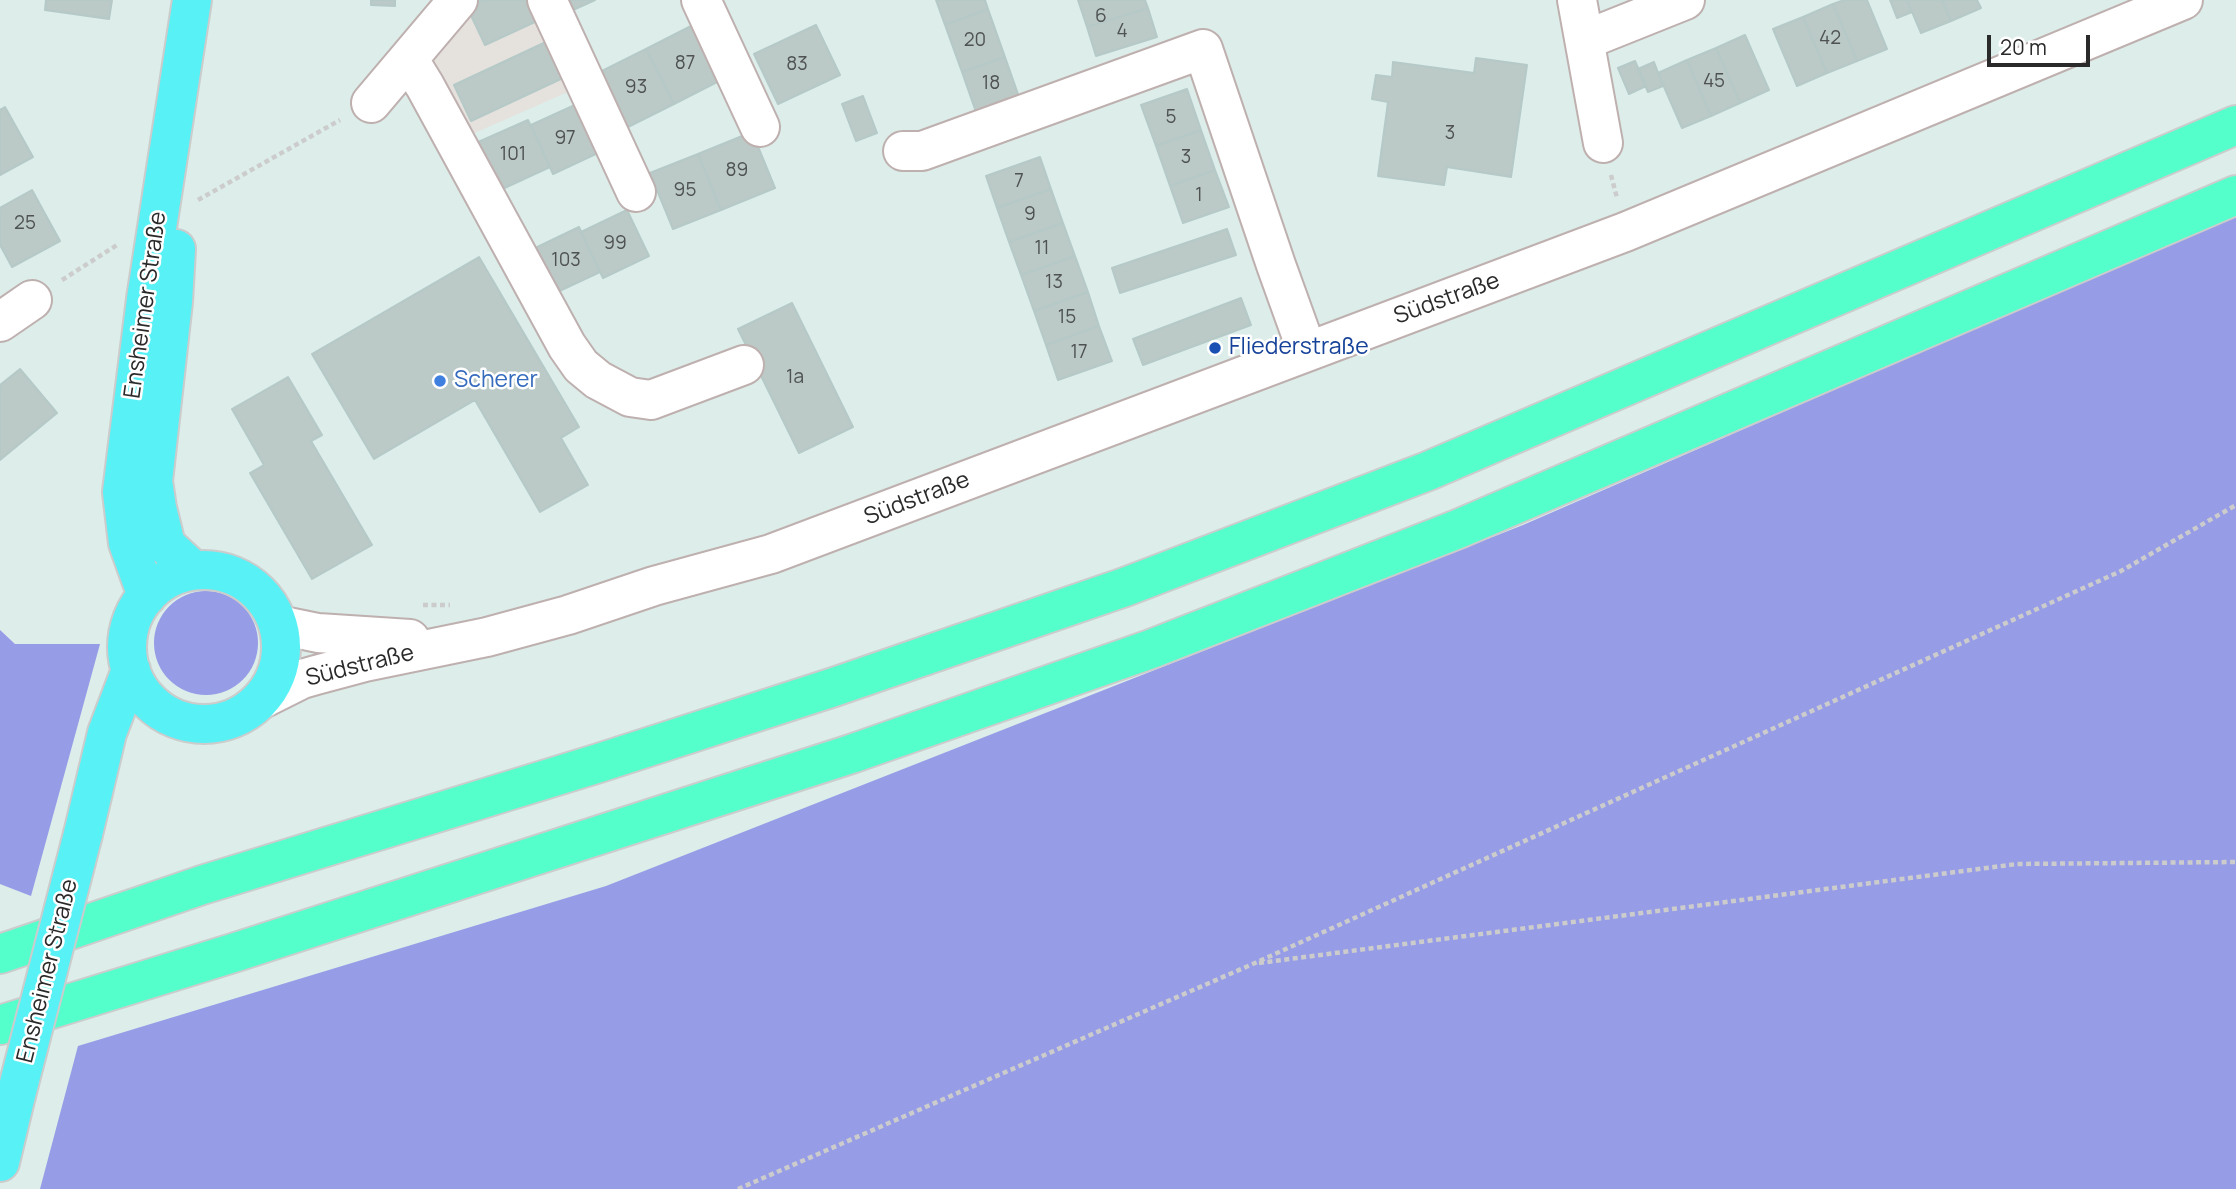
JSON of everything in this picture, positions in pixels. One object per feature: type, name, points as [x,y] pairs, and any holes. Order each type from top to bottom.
[{"type":"highway","points":[[0,954],[202,885],[691,734],[1125,587],[1428,471],[2236,125]]},
{"type":"highway","points":[[0,1025],[851,754],[1151,649],[1458,529],[2236,195]]},
{"type":"highway","points":[[0,928],[54,921],[202,885]]},
{"type":"main road","name":"Ensheimer Straße","points":[[191,6],[173,302],[153,481],[156,508],[166,545],[193,570]]},
{"type":"main road","name":"Ensheimer Straße","points":[[147,596],[128,543],[122,492],[146,299],[191,6]]},
{"type":"main road","points":[[193,570],[215,571],[236,577],[255,589],[270,605],[279,625],[282,651],[276,677],[262,699],[244,713],[222,722],[199,724],[176,719],[156,707],[141,690],[131,670],[127,644],[132,618],[147,596],[160,584],[193,570]]},
{"type":"main road","name":"Ensheimer Straße","points":[[0,1162],[107,733],[131,670]]},
{"type":"main road","name":"Ensheimer Straße","points":[[95,780],[127,734],[156,707]]},
{"type":"street","points":[[371,103],[458,0]]},
{"type":"street","points":[[547,0],[636,192]]},
{"type":"street","points":[[701,0],[760,127]]},
{"type":"street","points":[[1577,0],[1603,143]]},
{"type":"street","points":[[1585,40],[1685,0]]},
{"type":"street","name":"Südstraße","points":[[262,699],[316,675],[365,662],[461,643],[568,615],[654,586],[771,554],[1625,232],[2183,0]]},
{"type":"street","points":[[903,151],[922,151],[1203,49],[1307,351]]},
{"type":"street","points":[[408,60],[425,86],[567,346],[581,366],[615,390],[630,397],[652,400],[744,365]]},
{"type":"street","name":"Südstraße","points":[[279,625],[318,633],[461,643]]},
{"type":"path","points":[[178,211],[371,103]]},
{"type":"path","points":[[1603,143],[1625,232]]},
{"type":"path","points":[[9,315],[123,241]]},
{"type":"path","points":[[738,1189],[1255,963],[2121,571],[2236,505]]},
{"type":"path","points":[[415,605],[457,604]]},
{"type":"path","points":[[1255,963],[2017,863],[2236,862]]},
{"type":"shaded area","points":[[458,0],[547,0],[586,84],[454,142],[409,60]]},
{"type":"shaded area","points":[[2236,215],[2236,1189],[40,1189],[78,1046],[606,886],[1523,525]]},
{"type":"shaded area","points":[[206,591],[226,595],[243,606],[254,623],[258,643],[254,663],[243,680],[226,691],[206,695],[186,691],[169,680],[158,663],[154,643],[158,623],[169,606],[186,595]]},
{"type":"shaded area","points":[[0,630],[15,644],[100,644],[31,896],[0,884]]},
{"type":"building","points":[[46,0],[112,0],[109,19],[45,10]]},
{"type":"building","points":[[371,0],[395,0],[395,6],[371,5]]},
{"type":"building","points":[[482,0],[527,0],[537,21],[485,45],[467,7]]},
{"type":"building","points":[[568,0],[595,0],[573,10]]},
{"type":"building","points":[[936,0],[985,0],[988,9],[945,25]]},
{"type":"building","points":[[1078,0],[1145,0],[1148,8],[1087,27]]},
{"type":"building","points":[[1844,0],[1867,0],[1887,49],[1857,61],[1833,4]]},
{"type":"building","points":[[1890,0],[1907,0],[1912,12],[1897,18]]},
{"type":"building","points":[[1907,0],[1942,0],[1951,21],[1921,33]]},
{"type":"building","points":[[1942,0],[1977,0],[1981,8],[1951,21]]},
{"type":"building","points":[[1833,4],[1857,61],[1827,73],[1803,17]]},
{"type":"building","points":[[1148,8],[1157,37],[1096,56],[1087,27]]},
{"type":"building","points":[[988,9],[1005,57],[962,72],[945,25]]},
{"type":"building","points":[[1803,17],[1827,73],[1797,86],[1773,29]]},
{"type":"building","points":[[695,24],[723,79],[674,104],[646,49]]},
{"type":"building","points":[[816,25],[840,75],[778,104],[754,54]]},
{"type":"building","points":[[1745,35],[1769,90],[1740,103],[1716,48]]},
{"type":"building","points":[[548,41],[565,77],[471,121],[454,85]]},
{"type":"building","points":[[1716,48],[1740,103],[1711,116],[1687,60]]},
{"type":"building","points":[[646,49],[674,104],[626,128],[598,73]]},
{"type":"building","points":[[1005,57],[1019,97],[976,112],[962,72]]},
{"type":"building","points":[[1476,58],[1527,65],[1511,177],[1447,167],[1444,185],[1378,176],[1388,102],[1372,99],[1376,75],[1392,77],[1393,62],[1474,73]]},
{"type":"building","points":[[1687,60],[1711,116],[1682,128],[1658,73]]},
{"type":"building","points":[[1635,61],[1646,86],[1629,94],[1618,68]]},
{"type":"building","points":[[1654,62],[1663,86],[1648,92],[1638,69]]},
{"type":"building","points":[[1187,89],[1201,130],[1156,146],[1141,105]]},
{"type":"building","points":[[863,96],[877,133],[856,141],[842,104]]},
{"type":"building","points":[[577,104],[600,152],[553,174],[531,125]]},
{"type":"building","points":[[5,107],[33,157],[0,175],[0,110]]},
{"type":"building","points":[[528,120],[550,167],[498,191],[476,143]]},
{"type":"building","points":[[1201,130],[1215,170],[1170,186],[1156,146]]},
{"type":"building","points":[[752,132],[775,188],[721,210],[698,154]]},
{"type":"building","points":[[698,154],[721,210],[673,229],[650,173]]},
{"type":"building","points":[[1040,157],[1051,189],[997,208],[986,176]]},
{"type":"building","points":[[1215,170],[1229,207],[1183,223],[1170,186]]},
{"type":"building","points":[[1051,189],[1063,223],[1009,242],[997,208]]},
{"type":"building","points":[[32,190],[60,241],[12,267],[0,245],[0,208]]},
{"type":"building","points":[[627,210],[649,256],[603,278],[581,232]]},
{"type":"building","points":[[1063,223],[1075,256],[1021,275],[1009,242]]},
{"type":"building","points":[[579,227],[600,272],[553,294],[531,250]]},
{"type":"building","points":[[1227,229],[1236,255],[1120,293],[1112,268]]},
{"type":"building","points":[[1075,256],[1088,292],[1034,311],[1021,275]]},
{"type":"building","name":"Scherer","points":[[479,257],[579,427],[561,438],[588,485],[540,512],[475,400],[374,459],[312,354]]},
{"type":"building","points":[[1088,292],[1099,326],[1046,345],[1034,311]]},
{"type":"building","points":[[1241,298],[1251,325],[1143,365],[1133,339]]},
{"type":"building","points":[[792,303],[853,427],[799,453],[738,329]]},
{"type":"building","points":[[1099,326],[1112,361],[1058,380],[1046,345]]},
{"type":"building","points":[[20,369],[57,413],[0,460],[0,385]]},
{"type":"building","points":[[288,377],[322,435],[311,441],[372,545],[312,579],[250,473],[264,465],[232,409]]},
{"type":"place","name":"Fliederstraße","points":[[1215,348]]},
{"type":"place","name":"Scherer","points":[[440,381]]}]
